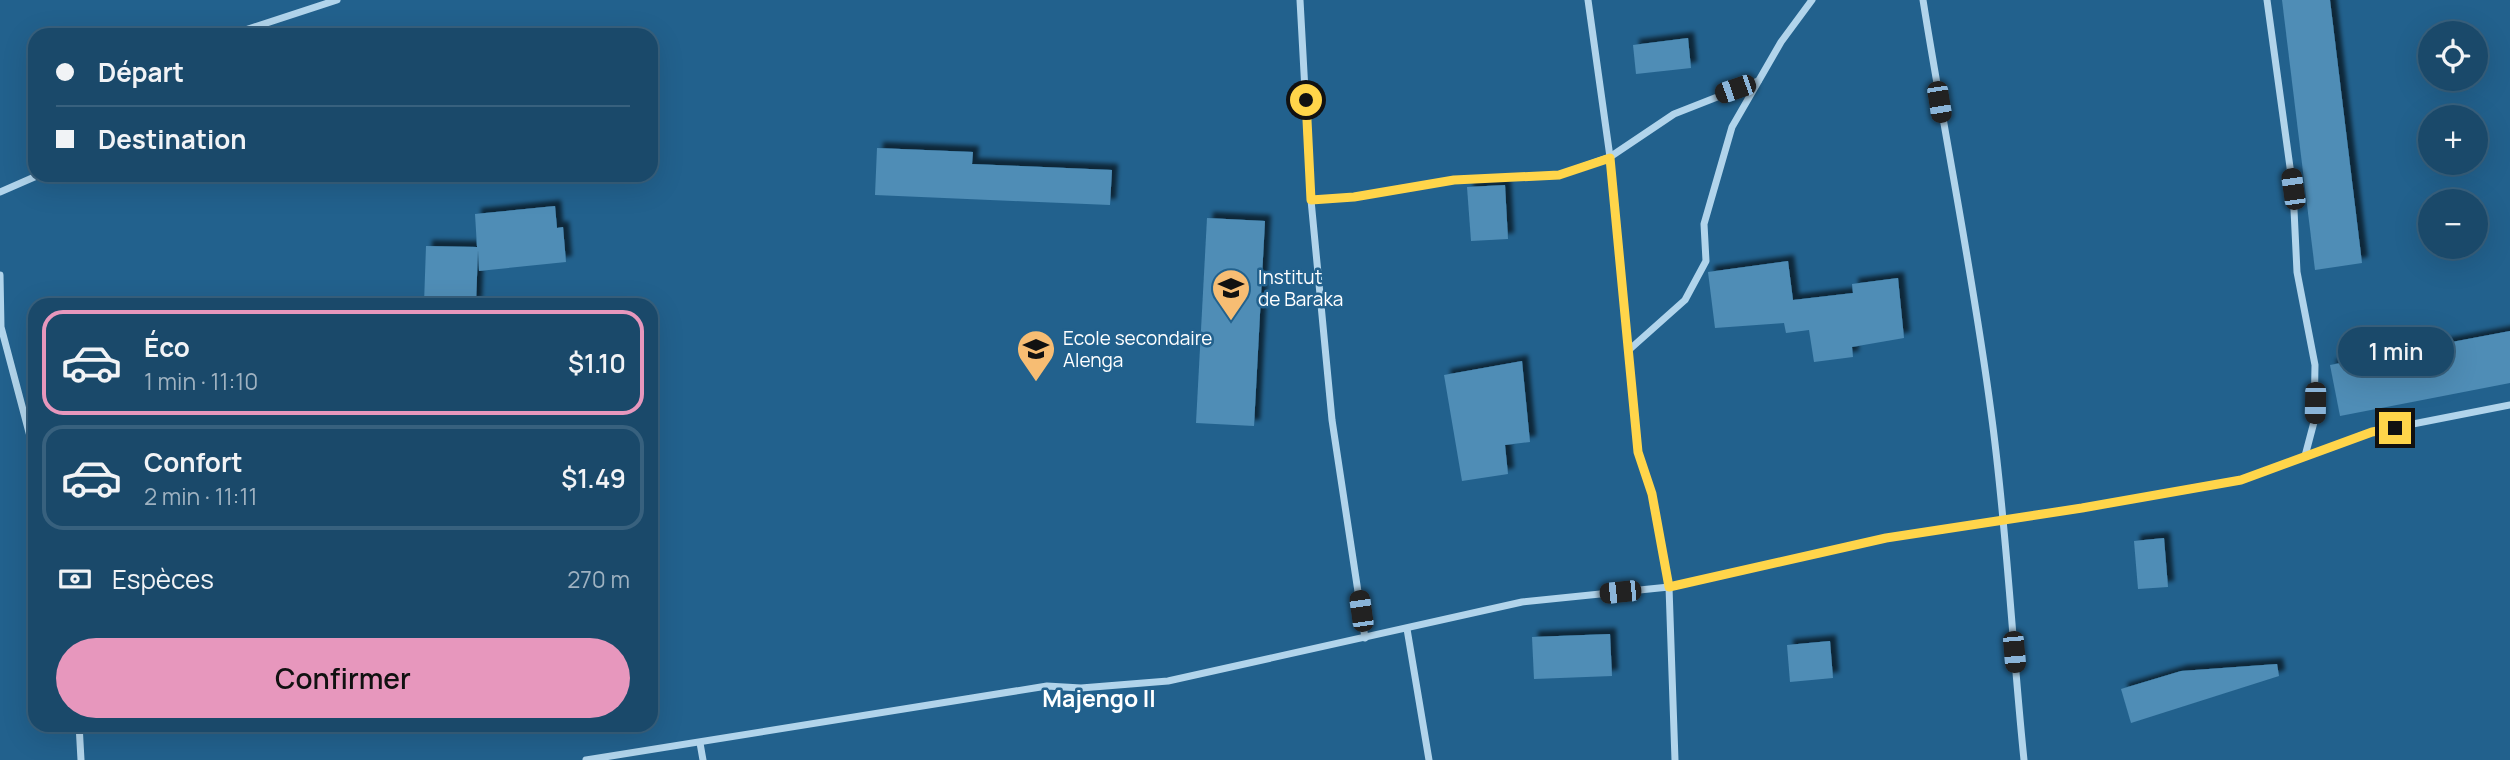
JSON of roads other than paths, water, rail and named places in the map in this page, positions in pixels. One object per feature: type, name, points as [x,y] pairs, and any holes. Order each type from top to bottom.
[{"type":"street","points":[[306,0],[308,10]]},
{"type":"street","points":[[252,28],[337,0]]},
{"type":"street","points":[[1300,0],[1311,200],[1332,420],[1365,638]]},
{"type":"street","points":[[1588,0],[1610,158],[1638,452],[1652,494],[1669,587],[1675,760]]},
{"type":"street","points":[[1630,349],[1685,300],[1706,261],[1704,224],[1732,127],[1781,42],[1812,0]]},
{"type":"street","points":[[1923,0],[1947,152],[1968,255],[1992,415],[2024,760]]},
{"type":"street","points":[[2267,0],[2293,189],[2297,272],[2315,365],[2314,422],[2305,456]]},
{"type":"street","points":[[1311,200],[1354,197],[1454,180],[1559,175],[1610,158],[1674,114],[1758,81]]},
{"type":"street","points":[[0,192],[28,180]]},
{"type":"street","points":[[0,275],[0,328],[28,430]]},
{"type":"street","points":[[586,760],[1047,686],[1081,688],[1168,681],[1521,602],[1669,587],[1886,538],[2241,480],[2372,432],[2510,405]]},
{"type":"street","points":[[1407,629],[1429,760]]},
{"type":"street","points":[[79,732],[81,760]]},
{"type":"street","points":[[700,743],[703,760]]},
{"type":"place","name":"Institut de Baraka","points":[[1231,322]]},
{"type":"place","name":"Ecole secondaire Alenga","points":[[1036,383]]},
{"type":"district","name":"Majengo II","points":[[1099,698]]}]
